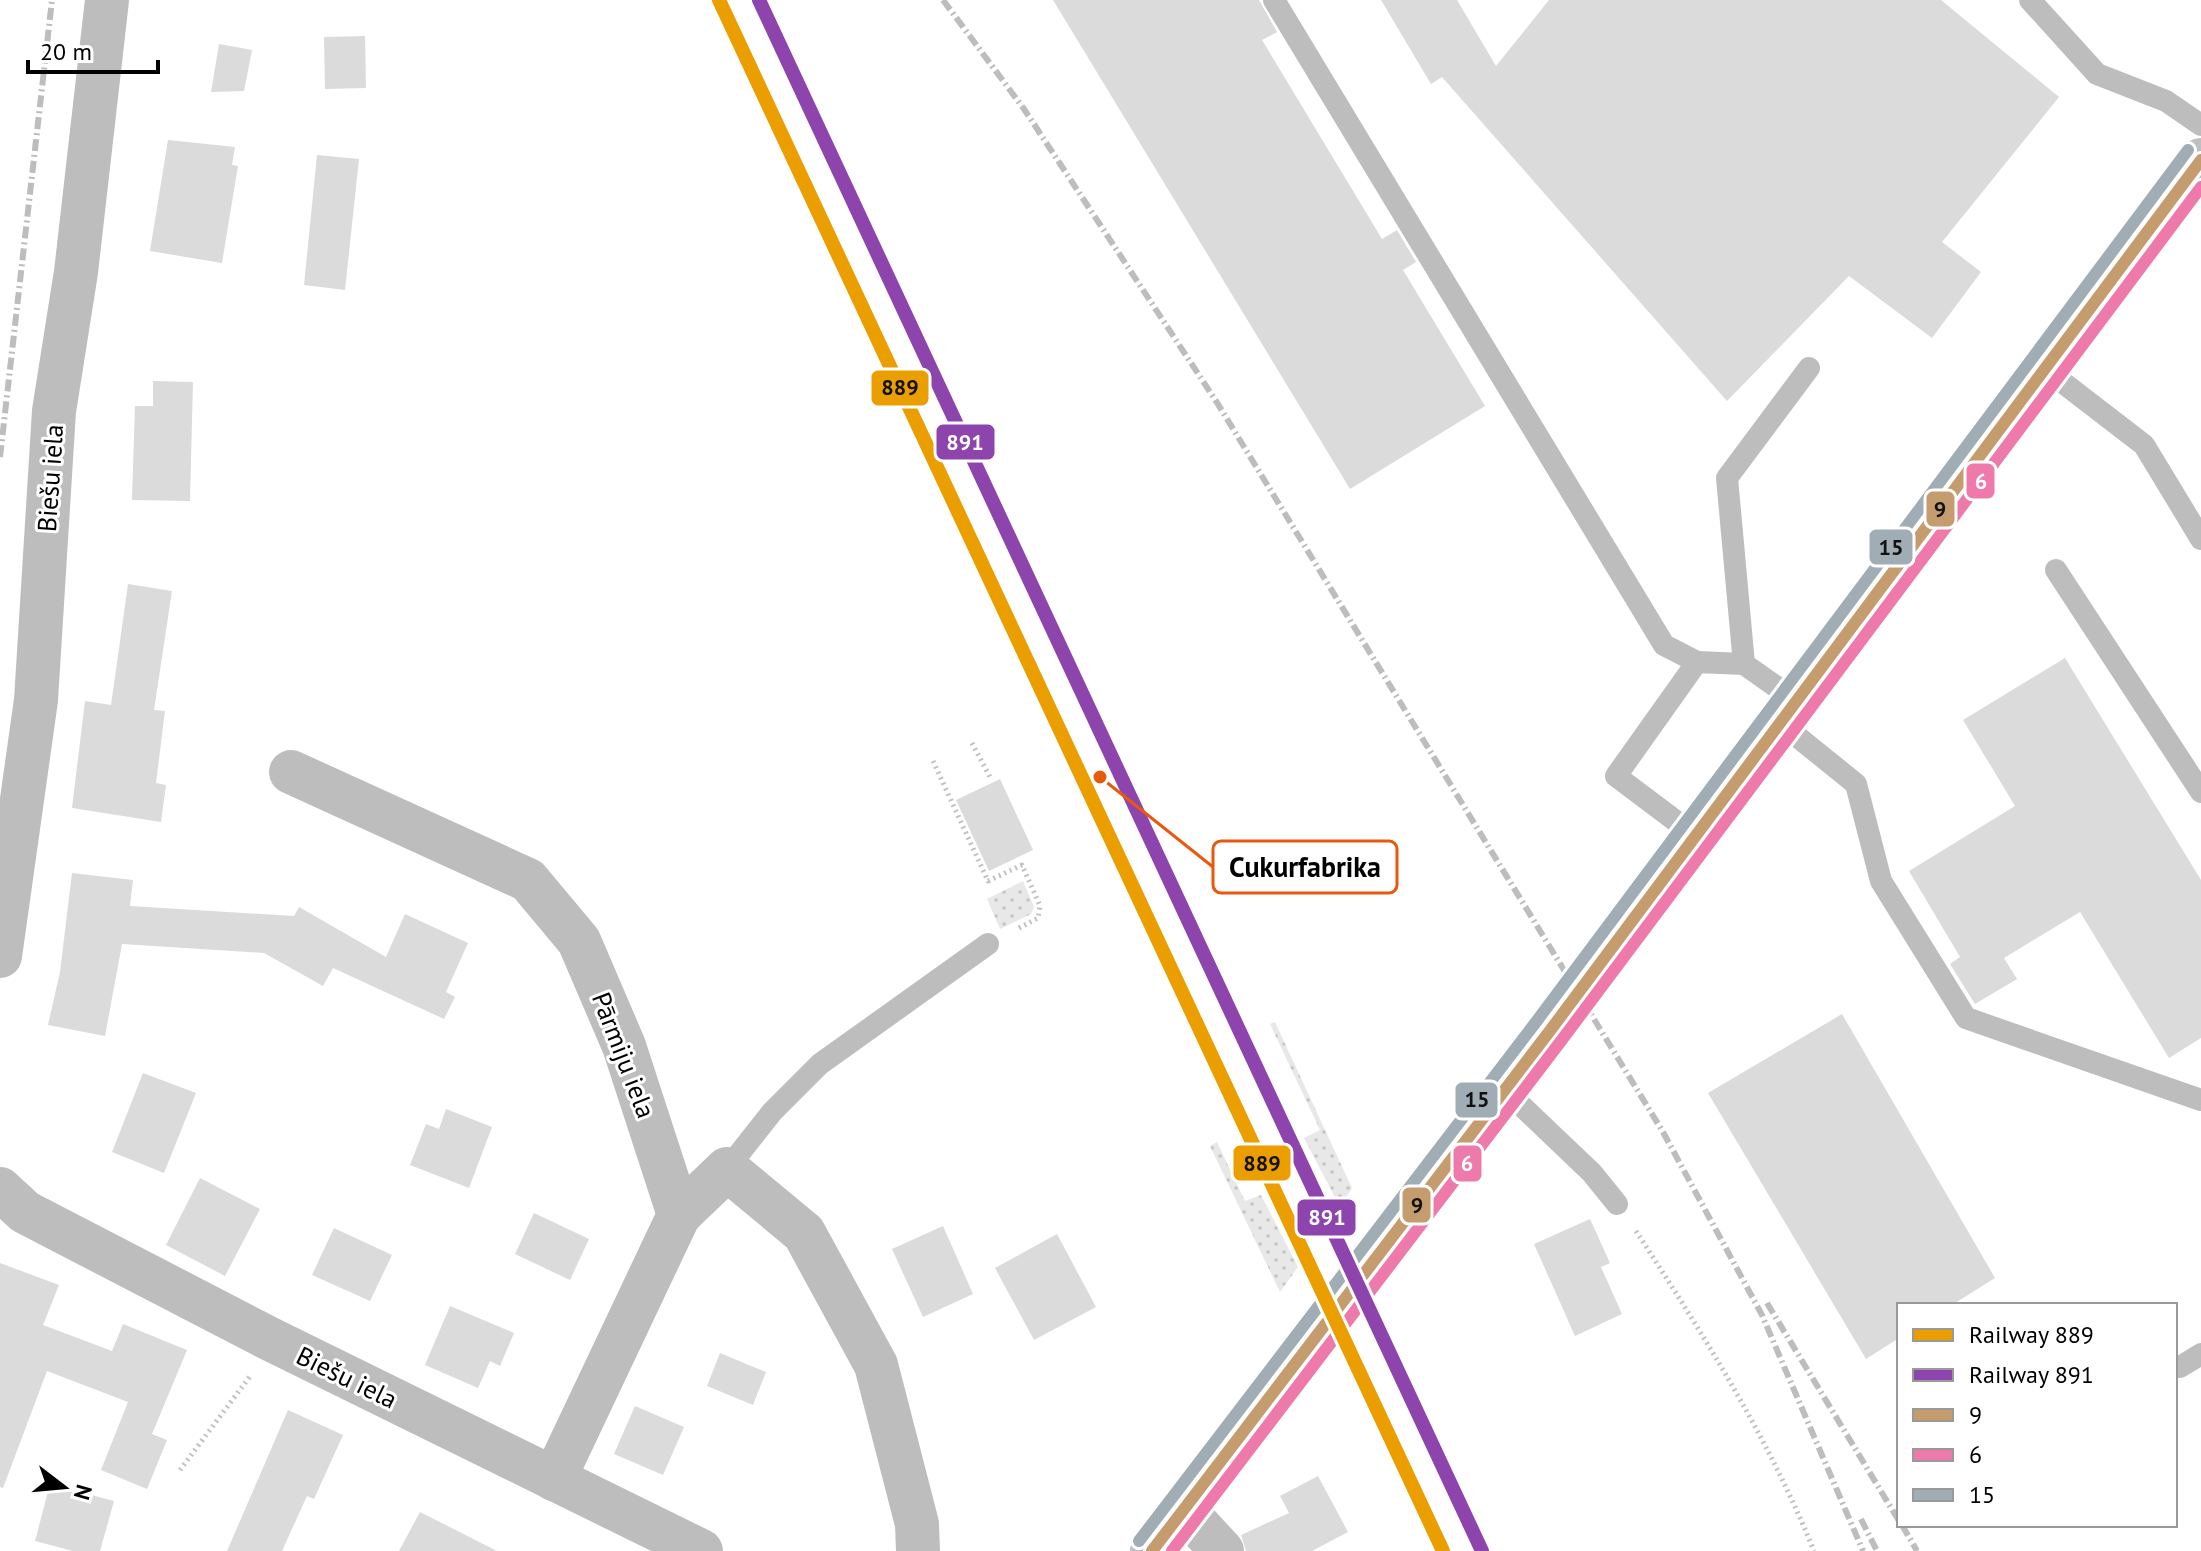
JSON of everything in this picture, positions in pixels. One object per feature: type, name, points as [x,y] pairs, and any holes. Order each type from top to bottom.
[{"type":"main road","points":[[1152,1551],[1506,1091],[1693,834],[2201,160]]},
{"type":"street","name":"Biešu iela","points":[[0,956],[36,700],[54,411],[76,272],[107,0]]},
{"type":"street","name":"Pārmiju iela","points":[[291,772],[528,880],[579,941],[624,1046],[679,1215]]},
{"type":"street","points":[[554,1479],[679,1215],[727,1169],[804,1233],[876,1365],[917,1524],[918,1551]]},
{"type":"street","name":"Biešu iela","points":[[0,1189],[25,1212],[270,1339],[701,1551]]},
{"type":"street","points":[[1184,1510],[1222,1551]]},
{"type":"lane","points":[[1274,0],[1664,645],[1697,662],[1744,664]]},
{"type":"lane","points":[[2030,0],[2097,74],[2166,101],[2201,125]]},
{"type":"lane","points":[[1809,368],[1727,478],[1744,664],[1856,784],[1881,881],[1966,1018],[2201,1100]]},
{"type":"lane","points":[[2044,368],[2144,445],[2201,539]]},
{"type":"lane","points":[[2056,570],[2201,792]]},
{"type":"lane","points":[[1693,834],[1616,776],[1697,662]]},
{"type":"lane","points":[[727,1169],[772,1112],[820,1064],[988,944]]},
{"type":"lane","points":[[1506,1091],[1592,1173],[1617,1204]]},
{"type":"lane","points":[[2180,1367],[2201,1354]]},
{"type":"path","points":[[972,743],[990,777]]},
{"type":"path","points":[[933,761],[988,881],[1022,865],[1040,906],[1038,918],[988,944]]},
{"type":"path","points":[[1617,1204],[1714,1352],[1779,1471],[1814,1551]]},
{"type":"path","points":[[180,1470],[254,1372],[270,1339]]},
{"type":"shaded area","points":[[1023,881],[1034,907],[1031,914],[1000,929],[987,899]]},
{"type":"shaded area","points":[[1275,1022],[1352,1188],[1340,1207],[1304,1138],[1320,1130],[1270,1024]]},
{"type":"shaded area","points":[[1217,1142],[1245,1201],[1261,1195],[1298,1267],[1280,1292],[1210,1146]]},
{"type":"building","points":[[1053,0],[1259,0],[1277,32],[1262,40],[1382,239],[1397,230],[1416,262],[1403,270],[1485,406],[1350,489]]},
{"type":"building","points":[[1381,0],[1457,0],[1496,66],[1549,0],[1941,0],[2059,97],[1942,242],[1981,272],[1932,338],[1849,276],[1727,401],[1442,77],[1431,84]]},
{"type":"building","points":[[365,36],[366,88],[325,89],[324,37]]},
{"type":"building","points":[[219,44],[252,50],[244,91],[211,92]]},
{"type":"building","points":[[168,140],[235,147],[232,165],[238,166],[222,263],[150,251]]},
{"type":"building","points":[[317,155],[359,159],[345,290],[304,285]]},
{"type":"building","points":[[153,381],[193,382],[190,501],[132,500],[135,406],[153,406]]},
{"type":"building","points":[[128,584],[172,591],[154,710],[165,711],[156,783],[166,785],[161,822],[72,808],[85,701],[111,705]]},
{"type":"building","points":[[2065,658],[2201,880],[2201,1038],[2169,1058],[2080,912],[2004,958],[2017,979],[1975,1004],[1950,964],[1960,957],[1909,871],[2015,806],[1963,720]]},
{"type":"building","points":[[1000,779],[1033,850],[989,871],[956,800]]},
{"type":"building","points":[[72,873],[133,880],[130,906],[294,916],[299,907],[386,957],[405,914],[468,943],[446,992],[455,997],[444,1019],[333,968],[323,986],[264,953],[122,944],[105,1036],[48,1025],[60,972]]},
{"type":"building","points":[[1842,1014],[1995,1278],[1955,1303],[1897,1303],[1897,1339],[1866,1359],[1708,1093]]},
{"type":"building","points":[[143,1073],[196,1093],[164,1173],[112,1152]]},
{"type":"building","points":[[446,1109],[492,1127],[469,1188],[410,1165],[426,1124],[439,1129]]},
{"type":"building","points":[[200,1178],[260,1209],[225,1276],[166,1245]]},
{"type":"building","points":[[534,1213],[589,1239],[570,1280],[515,1254]]},
{"type":"building","points":[[1590,1219],[1610,1263],[1601,1267],[1622,1314],[1575,1336],[1534,1244]]},
{"type":"building","points":[[943,1226],[973,1294],[923,1317],[892,1249]]},
{"type":"building","points":[[334,1228],[392,1255],[370,1301],[312,1275]]},
{"type":"building","points":[[1057,1234],[1096,1307],[1034,1340],[995,1268]]},
{"type":"building","points":[[0,1263],[59,1285],[43,1325],[112,1351],[123,1324],[187,1350],[152,1434],[167,1440],[147,1489],[101,1470],[128,1402],[47,1371],[3,1488],[0,1487]]},
{"type":"building","points":[[450,1306],[514,1333],[500,1366],[490,1361],[478,1388],[425,1365]]},
{"type":"building","points":[[720,1353],[766,1372],[753,1405],[707,1386]]},
{"type":"building","points":[[635,1406],[684,1427],[663,1475],[614,1454]]},
{"type":"building","points":[[288,1410],[343,1435],[314,1499],[307,1496],[282,1551],[227,1551]]},
{"type":"building","points":[[1318,1476],[1348,1532],[1312,1551],[1246,1551],[1241,1535],[1289,1513],[1280,1496]]},
{"type":"building","points":[[50,1484],[114,1501],[100,1551],[73,1551],[35,1541]]},
{"type":"building","points":[[420,1512],[497,1551],[399,1551]]},
{"type":"railway","points":[[0,457],[52,0]]},
{"type":"railway","points":[[943,0],[1024,109],[1216,401],[1663,1132],[1762,1315],[1863,1551]]},
{"type":"railway","points":[[1767,1303],[1897,1518]]},
{"type":"railway","points":[[1861,1519],[1877,1551]]},
{"type":"railway","points":[[1903,1527],[1917,1551]]},
{"type":"rail line","name":"889","points":[[719,0],[1443,1551]]},
{"type":"rail line","name":"891","points":[[759,0],[1482,1551]]},
{"type":"transit line","name":"15","points":[[1139,1541],[1536,1022],[2188,150]]},
{"type":"transit line","name":"9","points":[[1152,1551],[1549,1032],[2201,160]]},
{"type":"transit line","name":"6","points":[[1172,1551],[1561,1041],[2201,187]]},
{"type":"place","name":"Cukurfabrika","points":[[1100,777]]}]
